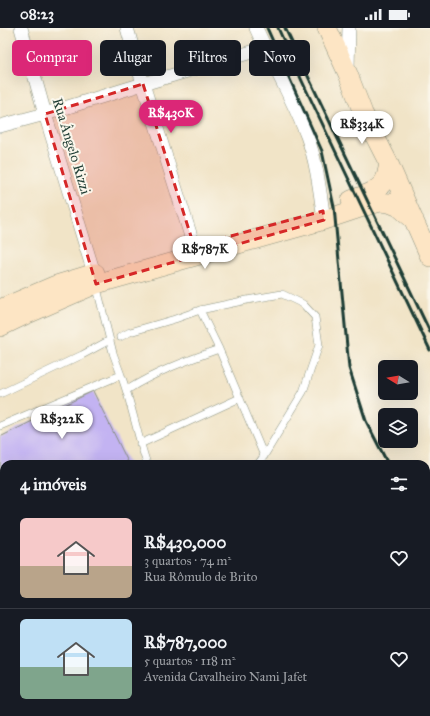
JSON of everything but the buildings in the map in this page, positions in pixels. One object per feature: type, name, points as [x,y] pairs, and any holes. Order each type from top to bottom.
[{"type":"main road","points":[[327,28],[363,112],[389,164],[430,257]]},
{"type":"main road","points":[[324,216],[376,189],[382,184],[386,177],[389,164]]},
{"type":"main road","points":[[0,309],[56,285],[95,279],[369,204],[380,202],[389,203],[399,207],[414,220]]},
{"type":"main road","points":[[0,327],[64,298],[95,279]]},
{"type":"street","name":"Rua Ângelo Rizzi","points":[[21,28],[44,114],[95,279]]},
{"type":"street","points":[[127,28],[195,251]]},
{"type":"street","points":[[256,28],[261,40]]},
{"type":"street","points":[[348,74],[349,28]]},
{"type":"street","points":[[0,126],[249,53]]},
{"type":"street","points":[[279,76],[307,137],[315,165],[324,216]]},
{"type":"lane","points":[[95,279],[113,353],[127,390],[140,444],[146,460]]},
{"type":"lane","points":[[120,337],[130,332],[200,310],[246,300],[282,294],[303,304],[315,317],[319,345],[302,392],[261,460]]},
{"type":"lane","points":[[200,310],[219,349],[264,456]]},
{"type":"lane","points":[[0,394],[110,340]]},
{"type":"lane","points":[[127,390],[139,382],[192,358],[219,349]]},
{"type":"lane","points":[[0,426],[121,375]]},
{"type":"lane","points":[[140,444],[240,398]]},
{"type":"highlighted area","points":[[143,84],[194,246],[323,211],[324,220],[96,284],[45,114]]},
{"type":"railway","points":[[267,28],[322,151],[334,207],[349,368],[366,421],[386,460]]},
{"type":"railway","points":[[278,28],[430,350]]},
{"type":"railway","points":[[285,28],[430,332]]}]
